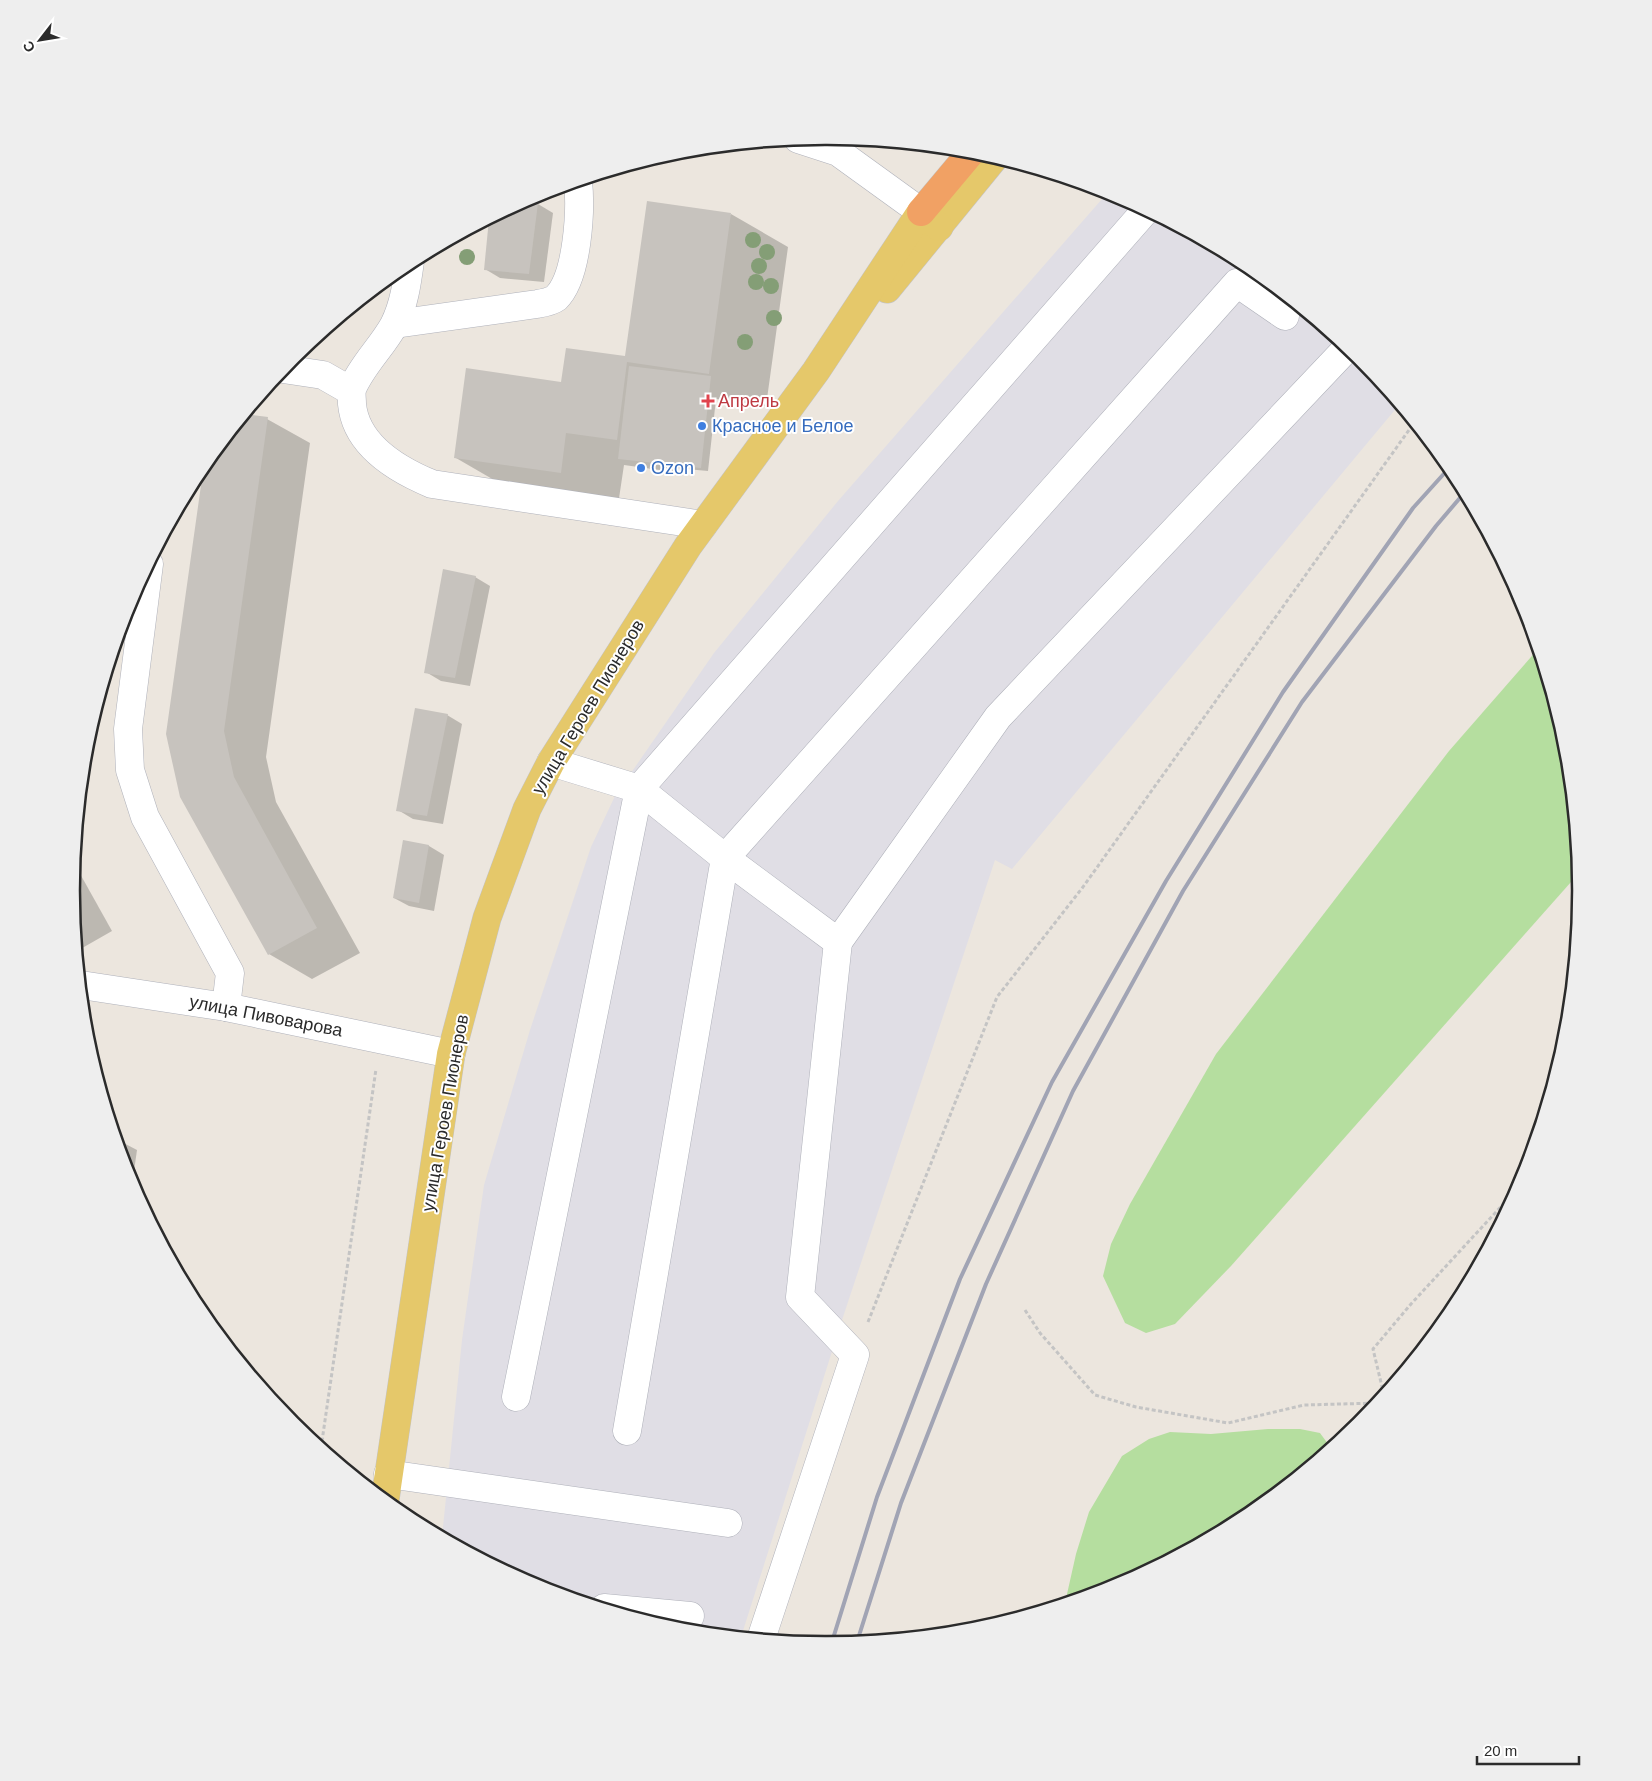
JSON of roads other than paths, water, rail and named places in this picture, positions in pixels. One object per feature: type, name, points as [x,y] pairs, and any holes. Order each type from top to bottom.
[{"type":"highway","points":[[930,220],[954,156]]},
{"type":"highway","points":[[930,220],[968,158]]},
{"type":"main road","name":"улица Героев Пионеров","points":[[386,1492],[451,1054],[486,918],[527,809],[551,762],[703,525],[930,220],[989,163]]},
{"type":"street","points":[[841,145],[930,220]]},
{"type":"street","points":[[395,324],[537,304],[555,298],[566,281],[575,250],[578,187]]},
{"type":"street","points":[[516,1397],[639,789],[1142,215]]},
{"type":"street","points":[[408,273],[405,294],[395,324],[374,357],[360,374],[351,391],[353,412],[360,430],[371,445],[407,474],[432,484],[703,525]]},
{"type":"street","points":[[627,1431],[725,858],[1237,283],[1285,316]]},
{"type":"street","points":[[763,1634],[855,1355],[800,1296],[838,942],[998,717],[1343,353]]},
{"type":"street","points":[[291,370],[323,375],[351,391]]},
{"type":"street","points":[[146,584],[128,728],[130,770],[145,816],[230,973],[226,1006]]},
{"type":"street","points":[[551,762],[639,789],[725,858],[838,942]]},
{"type":"street","name":"улица Пивоварова","points":[[86,986],[226,1006],[451,1054]]},
{"type":"street","points":[[388,1474],[728,1523]]},
{"type":"street","points":[[632,1611],[690,1616]]},
{"type":"railway","points":[[834,1636],[877,1497],[960,1279],[1052,1082],[1166,881],[1283,692],[1413,508],[1444,473]]},
{"type":"railway","points":[[859,1635],[901,1503],[986,1284],[1073,1091],[1183,891],[1302,702],[1436,526],[1460,498]]},
{"type":"place","name":"Апрель","points":[[708,401]]},
{"type":"place","name":"Красное и Белое","points":[[702,426]]},
{"type":"place","name":"Ozon","points":[[641,468]]}]
